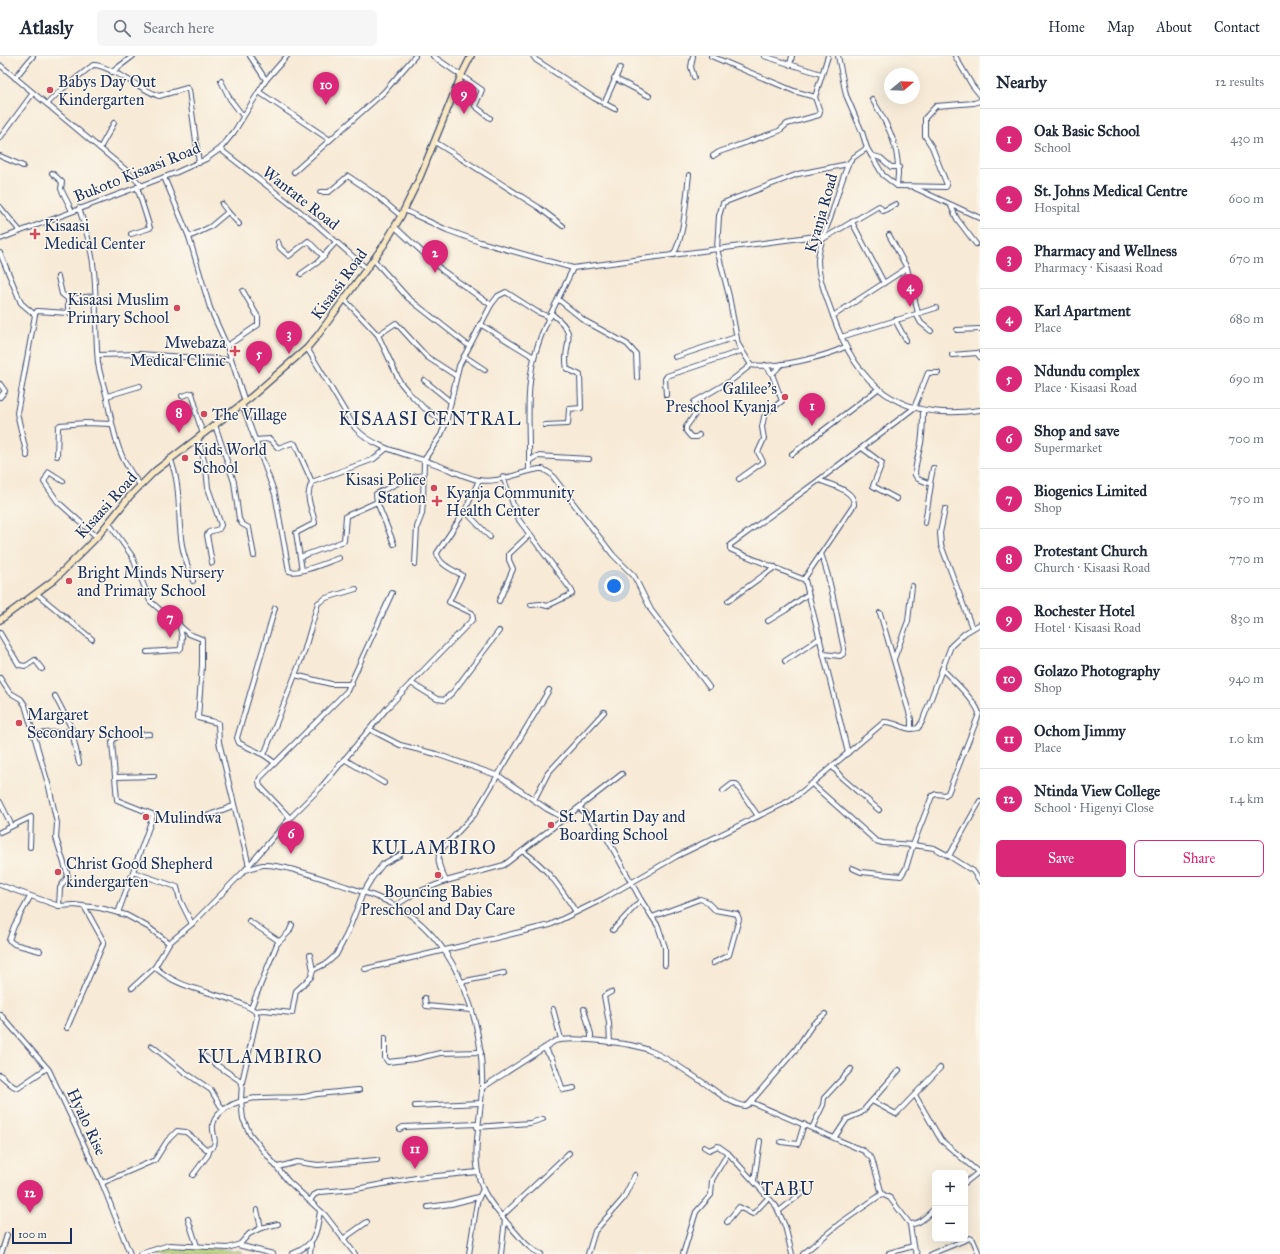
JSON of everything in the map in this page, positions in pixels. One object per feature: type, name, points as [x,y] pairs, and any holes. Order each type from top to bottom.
[{"type":"main road","name":"Kisaasi Road","points":[[0,620],[54,580],[97,537],[140,485],[170,458],[243,403],[307,348],[345,300],[395,227],[435,142],[461,76],[471,56]]},
{"type":"street","points":[[15,78],[33,56]]},
{"type":"street","points":[[112,72],[133,56]]},
{"type":"street","points":[[250,56],[266,80]]},
{"type":"street","name":"Bukoto Kisaasi Road","points":[[0,239],[199,162],[220,149],[234,132],[266,80],[287,56]]},
{"type":"street","points":[[294,172],[384,92],[415,56]]},
{"type":"street","points":[[433,56],[482,90],[475,106],[490,118]]},
{"type":"street","points":[[533,56],[536,60],[604,104],[615,109]]},
{"type":"street","points":[[693,56],[691,67],[694,77]]},
{"type":"street","points":[[711,56],[794,91],[815,97]]},
{"type":"street","points":[[764,56],[821,74]]},
{"type":"street","points":[[790,65],[792,56]]},
{"type":"street","points":[[713,156],[779,131],[786,124],[817,117],[820,112],[815,97],[821,74],[828,56]]},
{"type":"street","points":[[838,56],[846,94],[867,148],[883,175],[897,186],[914,188],[924,186],[943,188],[947,185],[936,154],[924,132],[925,118],[930,110],[942,105],[974,103],[980,101]]},
{"type":"street","points":[[955,56],[972,85],[980,95]]},
{"type":"street","points":[[47,104],[90,66],[97,64],[159,96],[168,95],[185,87],[188,88],[199,162]]},
{"type":"street","points":[[0,65],[126,170],[139,186],[150,228],[131,234]]},
{"type":"street","points":[[604,104],[614,78],[620,68]]},
{"type":"street","points":[[614,78],[649,96]]},
{"type":"street","points":[[221,81],[230,99],[243,116]]},
{"type":"street","points":[[259,92],[330,140]]},
{"type":"street","points":[[0,138],[33,93]]},
{"type":"street","points":[[872,98],[890,132],[896,149],[899,167],[897,186]]},
{"type":"street","points":[[100,148],[114,123]]},
{"type":"street","points":[[435,142],[538,208],[563,226]]},
{"type":"street","name":"Kyanja Road","points":[[867,148],[854,157],[848,164],[819,255],[819,268],[833,316],[845,347],[857,366],[878,389],[899,402],[914,408],[941,412],[980,410]]},
{"type":"street","name":"Wantate Road","points":[[220,149],[316,224],[366,268]]},
{"type":"street","points":[[871,155],[883,159],[891,167],[899,167]]},
{"type":"street","points":[[0,156],[22,166]]},
{"type":"street","points":[[751,365],[741,350],[736,337],[729,296],[717,249],[718,216],[723,203],[798,174],[848,164]]},
{"type":"street","points":[[52,173],[62,182],[61,189],[72,211]]},
{"type":"street","points":[[673,255],[677,249],[689,175]]},
{"type":"street","points":[[164,176],[189,237],[210,308],[232,360],[243,403],[275,494],[289,572],[293,573],[339,558]]},
{"type":"street","points":[[320,192],[329,192],[348,176],[376,194],[401,216]]},
{"type":"street","points":[[914,188],[980,218]]},
{"type":"street","points":[[222,204],[239,224]]},
{"type":"street","points":[[404,210],[447,230],[480,242],[573,268],[717,249],[824,237],[879,206],[884,210],[896,204]]},
{"type":"street","points":[[951,206],[957,219],[976,244]]},
{"type":"street","points":[[0,207],[20,231]]},
{"type":"street","points":[[79,208],[91,251],[94,270],[98,355],[101,380],[107,396],[112,424],[121,455],[128,469],[140,485]]},
{"type":"street","points":[[189,237],[210,227],[228,212]]},
{"type":"street","points":[[852,222],[884,283]]},
{"type":"street","points":[[395,227],[443,271],[491,305]]},
{"type":"street","points":[[889,235],[907,268],[917,314],[921,323],[931,331]]},
{"type":"street","points":[[278,242],[280,248],[289,256],[308,241],[324,257]]},
{"type":"street","points":[[301,274],[324,257],[336,242]]},
{"type":"street","points":[[0,253],[21,303],[25,308],[35,314]]},
{"type":"street","points":[[374,259],[408,298],[469,346]]},
{"type":"street","points":[[529,471],[529,387],[534,357],[551,315],[573,268]]},
{"type":"street","points":[[833,316],[907,268]]},
{"type":"street","points":[[58,277],[62,294],[68,299],[95,296]]},
{"type":"street","points":[[227,346],[244,336],[259,323],[243,291]]},
{"type":"street","points":[[415,564],[417,527],[422,514],[424,460],[441,435],[446,423],[455,375],[464,356],[491,305],[498,296],[506,292],[537,312],[551,315],[564,323],[569,339],[566,364],[567,369],[580,375],[581,408],[569,409],[568,424],[545,425]]},
{"type":"street","points":[[35,314],[37,312],[68,313],[68,299]]},
{"type":"street","points":[[345,300],[378,335],[403,386],[424,408],[446,423]]},
{"type":"street","points":[[559,300],[585,321],[628,344],[636,354],[637,378]]},
{"type":"street","points":[[841,337],[936,308]]},
{"type":"street","points":[[27,456],[17,412],[35,314]]},
{"type":"street","points":[[895,320],[906,340]]},
{"type":"street","points":[[378,335],[396,323],[427,357],[455,375]]},
{"type":"street","points":[[480,324],[534,357]]},
{"type":"street","points":[[957,330],[980,329]]},
{"type":"street","points":[[675,357],[736,337]]},
{"type":"street","points":[[699,435],[691,437],[686,431],[686,426],[696,413],[694,402],[732,380],[751,365],[782,364],[828,355],[845,347]]},
{"type":"street","points":[[307,348],[355,428],[370,441],[386,449],[424,460],[479,480],[503,478],[543,469],[556,478],[614,555],[634,576],[651,610],[709,687]]},
{"type":"street","points":[[666,395],[664,379],[668,376],[741,350]]},
{"type":"street","points":[[952,355],[977,353],[980,357]]},
{"type":"street","points":[[98,355],[139,354],[232,360]]},
{"type":"street","points":[[464,356],[485,370]]},
{"type":"street","points":[[772,374],[782,364]]},
{"type":"street","points":[[739,479],[763,462],[758,452],[764,439],[762,423],[767,412],[782,401],[772,374],[765,365]]},
{"type":"street","points":[[804,579],[734,551],[730,549],[730,545],[914,408],[928,374],[938,373]]},
{"type":"street","points":[[424,380],[451,402]]},
{"type":"street","points":[[0,384],[5,391],[0,397]]},
{"type":"street","points":[[107,396],[140,386]]},
{"type":"street","points":[[792,454],[878,389]]},
{"type":"street","points":[[182,396],[192,393],[196,407],[195,410],[203,434]]},
{"type":"street","points":[[923,410],[923,428],[921,444],[916,460],[915,475],[918,479],[930,483]]},
{"type":"street","points":[[57,456],[58,427],[60,425],[90,423],[112,424]]},
{"type":"street","points":[[215,425],[234,482],[239,519],[242,524],[249,528],[254,556]]},
{"type":"street","points":[[198,438],[206,468],[208,488],[221,525],[220,529],[209,532],[207,535],[212,563]]},
{"type":"street","points":[[255,440],[270,439],[278,448],[292,443],[295,444],[312,482],[308,498],[315,523],[296,533],[302,570]]},
{"type":"street","points":[[862,448],[882,463],[873,486],[897,499]]},
{"type":"street","points":[[312,482],[374,459],[386,449]]},
{"type":"street","points":[[529,461],[537,456],[589,459]]},
{"type":"street","points":[[170,458],[176,472],[179,491],[182,545],[194,581]]},
{"type":"street","points":[[925,523],[933,468]]},
{"type":"street","points":[[63,481],[49,472],[44,482],[58,502],[97,537]]},
{"type":"street","points":[[394,544],[377,502],[376,494],[379,491],[391,488],[406,479],[423,475]]},
{"type":"street","points":[[503,478],[516,514],[529,535],[572,591],[572,594],[547,606],[540,604],[531,606]]},
{"type":"street","points":[[132,988],[155,967],[169,943],[192,924],[246,870],[290,818],[323,785],[344,759],[371,730],[388,707],[473,619],[472,613],[449,602],[462,574],[444,564],[437,555],[437,551],[465,511],[479,480]]},
{"type":"street","points":[[819,480],[848,493],[854,502],[853,508],[804,579],[848,753]]},
{"type":"street","points":[[300,557],[344,541],[346,516],[377,502]]},
{"type":"street","points":[[945,509],[940,533],[941,545],[972,628]]},
{"type":"street","points":[[465,511],[490,537]]},
{"type":"street","points":[[108,522],[132,556],[150,601],[166,615],[178,622],[180,626],[190,634],[202,639],[202,666],[198,718],[218,722],[219,742],[233,806],[249,866]]},
{"type":"street","points":[[499,601],[513,569],[509,560],[509,554],[529,535]]},
{"type":"street","points":[[820,554],[829,576],[830,588],[844,649],[843,654],[840,656],[824,654]]},
{"type":"street","points":[[728,601],[775,567]]},
{"type":"street","points":[[894,660],[908,620],[912,586]]},
{"type":"street","points":[[264,755],[304,652],[318,603],[326,598],[356,590]]},
{"type":"street","points":[[36,593],[92,639]]},
{"type":"street","points":[[290,818],[259,784],[260,778],[337,703],[352,684],[392,593]]},
{"type":"street","points":[[768,620],[786,610],[808,594]]},
{"type":"street","points":[[275,608],[237,738],[239,743],[264,755],[275,763]]},
{"type":"street","points":[[880,613],[911,719],[911,729]]},
{"type":"street","points":[[365,969],[550,925],[631,883],[677,856],[788,801],[812,784],[884,722],[911,729],[921,726],[951,646],[972,628],[980,624]]},
{"type":"street","points":[[147,652],[179,650],[182,644],[180,626]]},
{"type":"street","points":[[411,683],[437,699],[444,700],[453,692],[499,631]]},
{"type":"street","points":[[0,633],[19,665],[26,666],[35,660],[42,669]]},
{"type":"street","points":[[786,661],[820,638]]},
{"type":"street","points":[[852,868],[861,872],[901,876],[906,868],[913,845],[932,796],[936,794],[945,795],[949,790],[978,714],[978,710],[942,670]]},
{"type":"street","points":[[295,675],[331,684],[352,684]]},
{"type":"street","points":[[0,678],[10,692],[21,699],[25,705],[49,787],[57,823],[56,838],[68,876],[60,888],[59,906]]},
{"type":"street","points":[[446,881],[439,866],[438,858],[440,851],[474,815],[550,690]]},
{"type":"street","points":[[56,696],[72,731],[79,763]]},
{"type":"street","points":[[534,800],[548,773],[604,712]]},
{"type":"street","points":[[371,730],[400,745],[436,754],[499,776],[547,809],[566,819]]},
{"type":"street","points":[[34,734],[72,731]]},
{"type":"street","points":[[118,912],[153,816],[152,814],[117,800],[112,742],[114,739],[123,735],[150,734]]},
{"type":"street","points":[[344,759],[384,783]]},
{"type":"street","points":[[832,766],[842,778],[879,810]]},
{"type":"street","points":[[395,906],[415,892],[446,881],[502,866],[566,819],[622,774]]},
{"type":"street","points":[[116,777],[154,776]]},
{"type":"street","points":[[723,791],[732,784],[736,784],[758,816]]},
{"type":"street","points":[[812,784],[876,840],[883,843],[934,848],[973,871],[980,881]]},
{"type":"street","points":[[949,856],[980,801]]},
{"type":"street","points":[[0,802],[12,826]]},
{"type":"street","points":[[203,820],[204,817],[233,806]]},
{"type":"street","points":[[580,808],[608,840],[631,883],[658,926],[664,942],[665,965]]},
{"type":"street","points":[[0,832],[31,817],[30,847]]},
{"type":"street","points":[[523,851],[542,865],[576,912]]},
{"type":"street","points":[[313,970],[327,963],[338,951],[363,893],[383,864],[400,855]]},
{"type":"street","points":[[246,870],[265,865],[276,866],[329,880],[363,893],[395,906],[421,925],[443,950],[451,961],[461,982],[471,1010],[481,1052],[482,1088],[477,1125],[478,1172],[483,1189],[505,1220],[532,1249],[541,1254]]},
{"type":"street","points":[[133,872],[177,887],[180,900],[192,924]]},
{"type":"street","points":[[0,885],[30,897],[49,901],[59,906],[84,906],[118,912],[148,927],[169,943]]},
{"type":"street","points":[[30,897],[14,926],[10,940],[14,944],[40,951]]},
{"type":"street","points":[[652,917],[700,899],[706,901],[715,910],[737,914],[739,919],[729,955],[713,963]]},
{"type":"street","points":[[613,930],[641,900]]},
{"type":"street","points":[[67,1028],[104,942],[84,906]]},
{"type":"street","points":[[249,921],[279,941]]},
{"type":"street","points":[[292,925],[289,932],[279,941],[253,1009],[257,1017],[242,1082],[241,1100],[243,1119],[248,1130],[293,1187],[320,1211],[355,1254]]},
{"type":"street","points":[[155,967],[165,976],[175,981],[253,1009],[292,1013],[296,991],[311,977],[313,970],[310,955]]},
{"type":"street","points":[[461,982],[504,973]]},
{"type":"street","points":[[610,1043],[609,1023],[604,996],[611,992]]},
{"type":"street","points":[[425,998],[426,1006],[471,1010]]},
{"type":"street","points":[[553,1009],[561,1039]]},
{"type":"street","points":[[584,1009],[591,1034],[591,1040]]},
{"type":"street","name":"Hyalo Rise","points":[[0,1014],[47,1068],[72,1117],[102,1183],[130,1254]]},
{"type":"street","points":[[482,1088],[555,1041],[561,1039],[591,1040],[647,1049],[678,1066],[727,1098],[744,1106],[751,1102],[796,1049],[814,1024],[825,1014]]},
{"type":"street","points":[[385,1038],[385,1058],[388,1062],[415,1059],[440,1053],[481,1052]]},
{"type":"street","points":[[152,1046],[183,1071],[211,1090],[223,1110]]},
{"type":"street","points":[[544,1048],[552,1059],[563,1090],[574,1088]]},
{"type":"street","points":[[202,1055],[242,1082]]},
{"type":"street","points":[[0,1075],[6,1078],[13,1087],[18,1088],[47,1068]]},
{"type":"street","points":[[872,1101],[895,1114],[940,1068]]},
{"type":"street","points":[[812,1128],[823,1105],[824,1098],[851,1069]]},
{"type":"street","points":[[834,1137],[848,1119],[860,1113],[899,1070]]},
{"type":"street","points":[[193,1175],[208,1155],[210,1149],[214,1147],[215,1142],[213,1123],[223,1110],[241,1100],[289,1096],[304,1097],[359,1090]]},
{"type":"street","points":[[915,1095],[941,1140],[979,1171],[968,1180]]},
{"type":"street","points":[[751,1102],[834,1137],[870,1156],[874,1162],[882,1194],[890,1198],[910,1224],[913,1246],[916,1254]]},
{"type":"street","points":[[415,1106],[480,1103]]},
{"type":"street","points":[[400,1129],[403,1127],[528,1123],[543,1119]]},
{"type":"street","points":[[781,1142],[798,1144],[804,1124]]},
{"type":"street","points":[[102,1183],[155,1160],[166,1141],[177,1131],[186,1132],[206,1149],[210,1149]]},
{"type":"street","points":[[754,1181],[760,1141]]},
{"type":"street","points":[[704,1147],[709,1150],[718,1146],[728,1153],[779,1211],[785,1226],[792,1254]]},
{"type":"street","points":[[502,1216],[569,1153]]},
{"type":"street","points":[[683,1254],[696,1212],[711,1195],[712,1180],[728,1153]]},
{"type":"street","points":[[278,1167],[297,1162],[318,1166],[377,1160]]},
{"type":"street","points":[[310,1201],[314,1195],[320,1192],[356,1189],[416,1178],[478,1172]]},
{"type":"street","points":[[588,1254],[595,1231],[623,1199],[635,1175]]},
{"type":"street","points":[[469,1254],[478,1197],[483,1189]]},
{"type":"street","points":[[779,1211],[802,1193]]},
{"type":"street","points":[[803,1254],[839,1224],[882,1194]]},
{"type":"street","points":[[428,1207],[451,1204],[478,1197]]},
{"type":"street","points":[[727,1222],[739,1207],[753,1214],[768,1198]]},
{"type":"street","points":[[257,1210],[261,1228]]},
{"type":"street","points":[[310,1254],[311,1244],[316,1233],[320,1211]]},
{"type":"street","points":[[910,1224],[914,1224],[922,1220],[932,1211]]},
{"type":"street","points":[[188,1219],[196,1246]]},
{"type":"street","points":[[501,1254],[505,1220]]},
{"type":"street","points":[[343,1239],[367,1222]]},
{"type":"street","points":[[140,1254],[169,1245],[228,1248],[238,1245],[249,1234],[261,1228],[278,1224]]},
{"type":"street","points":[[1,1253],[7,1235]]},
{"type":"street","points":[[931,1254],[970,1238],[973,1240],[979,1254]]},
{"type":"street","points":[[292,1254],[311,1244]]},
{"type":"street","points":[[238,1245],[273,1254]]},
{"type":"street","points":[[889,1253],[913,1246]]},
{"type":"green space","points":[[199,1248],[241,1251],[241,1254],[159,1254],[158,1250]]},
{"type":"place","name":"Babys Day Out Kindergarten","points":[[50,90]]},
{"type":"place","name":"Golazo Photography","points":[[326,105]]},
{"type":"place","name":"Rochester Hotel","points":[[464,114]]},
{"type":"place","name":"Kisaasi Medical Center","points":[[35,234]]},
{"type":"place","name":"St. Johns Medical Centre","points":[[435,273]]},
{"type":"place","name":"Karl Apartment","points":[[910,307]]},
{"type":"place","name":"Kisaasi Muslim Primary School","points":[[177,308]]},
{"type":"place","name":"Mwebaza Medical Clinic","points":[[235,351]]},
{"type":"place","name":"Pharmacy and Wellness","points":[[289,354]]},
{"type":"place","name":"Ndundu complex","points":[[259,374]]},
{"type":"place","name":"Galilee's Preschool Kyanja","points":[[785,397]]},
{"type":"place","name":"The Village","points":[[204,414]]},
{"type":"place","name":"Oak Basic School","points":[[812,426]]},
{"type":"place","name":"Protestant Church","points":[[179,433]]},
{"type":"place","name":"Kids World School","points":[[185,458]]},
{"type":"place","name":"Kisasi Police Station","points":[[434,488]]},
{"type":"place","name":"Kyanja Community Health Center","points":[[437,501]]},
{"type":"place","name":"Bright Minds Nursery and Primary School","points":[[69,581]]},
{"type":"place","name":"Biogenics Limited","points":[[170,638]]},
{"type":"place","name":"Margaret Secondary School","points":[[19,723]]},
{"type":"place","name":"Mulindwa","points":[[146,817]]},
{"type":"place","name":"St. Martin Day and Boarding School","points":[[551,825]]},
{"type":"place","name":"Shop and save","points":[[291,854]]},
{"type":"place","name":"Christ Good Shepherd kindergarten","points":[[58,872]]},
{"type":"place","name":"Bouncing Babies Preschool and Day Care","points":[[438,875]]},
{"type":"place","name":"Ochom Jimmy","points":[[415,1169]]},
{"type":"place","name":"Ntinda View College","points":[[30,1213]]},
{"type":"district","name":"KISAASI CENTRAL","points":[[430,419]]},
{"type":"district","name":"KULAMBIRO","points":[[434,848]]},
{"type":"district","name":"KULAMBIRO","points":[[260,1057]]},
{"type":"district","name":"TABU","points":[[788,1189]]}]
